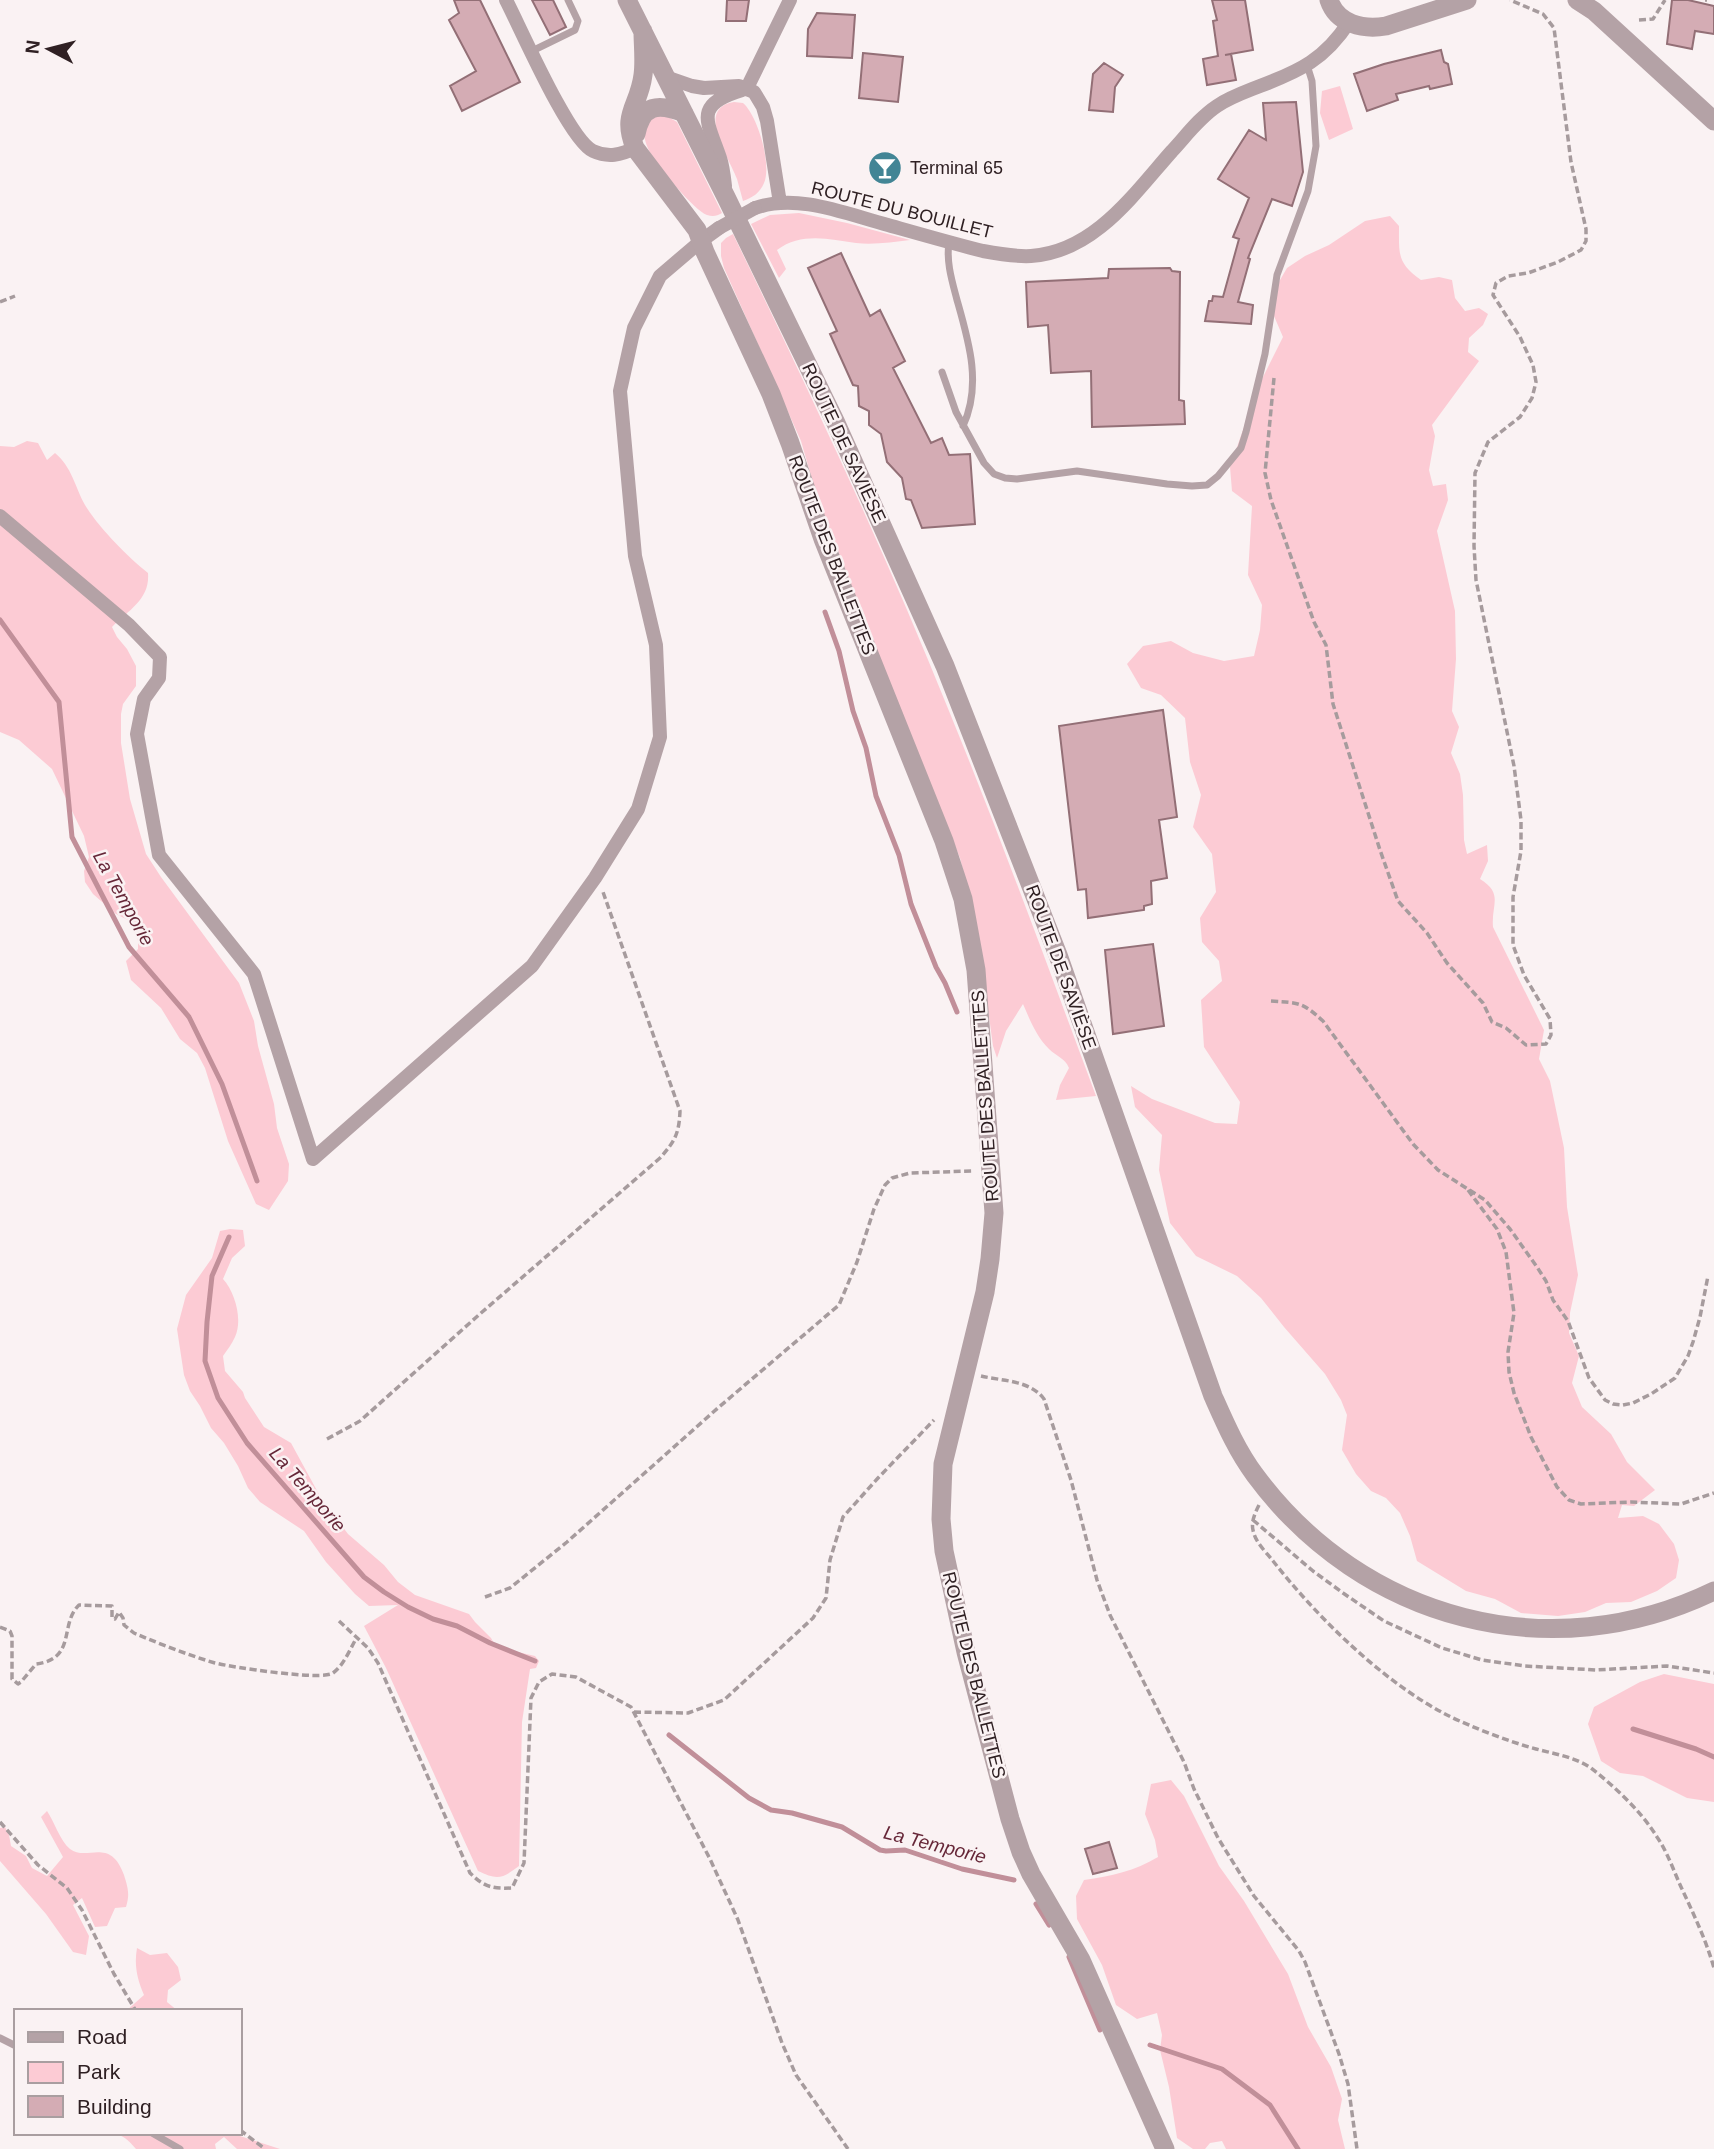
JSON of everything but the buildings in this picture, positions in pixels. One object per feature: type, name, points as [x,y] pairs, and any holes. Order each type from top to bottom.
[{"type":"street","points":[[506,0],[567,123],[590,150],[606,156],[622,155],[635,148]]},
{"type":"street","name":"ROUTE DE SAVIÈSE","points":[[627,0],[835,421],[945,666],[1058,955],[1213,1396],[1231,1437],[1254,1473],[1300,1526],[1324,1548],[1354,1569],[1423,1605],[1463,1618],[1530,1629],[1567,1629],[1602,1625],[1673,1608],[1714,1591]]},
{"type":"street","points":[[726,197],[721,160],[708,130],[710,109],[718,100],[747,88],[790,0]]},
{"type":"street","points":[[1329,0],[1333,10],[1349,22],[1359,27],[1374,28],[1467,0]]},
{"type":"street","points":[[1577,0],[1594,11],[1714,121]]},
{"type":"street","name":"ROUTE DU BOUILLET","points":[[0,516],[129,625],[160,657],[159,678],[144,699],[137,734],[159,855],[254,974],[313,1159],[532,966],[597,875],[638,809],[660,737],[656,646],[635,556],[620,391],[634,328],[660,276],[719,228],[755,208],[780,203],[812,205],[983,251],[1032,256],[1076,244],[1093,233],[1127,202],[1214,107],[1231,97],[1307,65],[1336,41],[1349,22]]},
{"type":"street","points":[[635,148],[628,126],[643,78],[643,31]]},
{"type":"street","points":[[666,77],[704,88],[729,85],[754,92],[763,107],[780,203]]},
{"type":"street","points":[[635,148],[638,122],[644,113],[658,107],[684,113]]},
{"type":"street","name":"ROUTE DES BALLETTES","points":[[635,148],[697,230],[780,418],[823,539],[955,872],[969,927],[976,970],[993,1213],[990,1259],[977,1326],[943,1464],[941,1492],[944,1551],[966,1652],[1010,1819],[1031,1874],[1082,1960],[1165,2149]]},
{"type":"lane","points":[[532,51],[575,30],[578,21],[568,0]]},
{"type":"lane","points":[[942,372],[962,426],[984,463],[994,474],[1004,478],[1017,479],[1077,471],[1167,484],[1207,485],[1219,476],[1241,448],[1266,346],[1277,275],[1308,191],[1315,146],[1312,81],[1307,65]]},
{"type":"lane","points":[[949,242],[947,258],[974,368],[969,412],[962,426]]},
{"type":"lane","points":[[156,2135],[180,2149]]},
{"type":"path","points":[[1266,346],[1270,349],[1274,377],[1265,473],[1271,500],[1314,622],[1326,645],[1336,715],[1398,901],[1483,1003],[1492,1022],[1516,1035],[1526,1045],[1546,1044],[1551,1035],[1550,1019],[1524,975],[1513,945],[1513,897],[1521,851],[1521,820],[1511,752],[1476,580],[1475,473],[1488,442],[1520,416],[1531,398],[1536,382],[1533,365],[1520,337],[1493,295],[1496,284],[1508,276],[1528,273],[1581,250],[1586,240],[1586,229],[1571,162],[1554,28],[1542,14],[1510,0]]},
{"type":"path","points":[[1639,20],[1653,19],[1665,0]]},
{"type":"path","points":[[0,302],[15,296]]},
{"type":"path","points":[[327,1439],[360,1421],[481,1312],[660,1158],[675,1141],[680,1111],[597,875]]},
{"type":"path","points":[[1271,1001],[1293,1002],[1306,1006],[1323,1021],[1413,1144],[1438,1170],[1485,1200],[1500,1216],[1546,1281],[1553,1300],[1568,1321],[1589,1378],[1605,1400],[1613,1404],[1633,1403],[1675,1378],[1688,1356],[1700,1317],[1708,1276]]},
{"type":"path","points":[[485,1597],[510,1588],[567,1542],[839,1305],[857,1262],[874,1209],[892,1178],[910,1173],[991,1169]]},
{"type":"path","points":[[1468,1188],[1497,1229],[1506,1252],[1514,1313],[1508,1373],[1531,1437],[1557,1487],[1569,1500],[1581,1504],[1681,1504],[1714,1493]]},
{"type":"path","points":[[965,1372],[1024,1385],[1039,1392],[1044,1399],[1074,1490],[1097,1580],[1110,1615],[1184,1762],[1218,1838],[1254,1896],[1305,1962],[1348,2084],[1357,2149]]},
{"type":"path","points":[[634,1712],[688,1713],[724,1700],[813,1618],[826,1598],[830,1560],[843,1517],[929,1424],[938,1417],[954,1416]]},
{"type":"path","points":[[1269,1493],[1254,1514],[1252,1524],[1255,1537],[1306,1599],[1395,1682],[1450,1716],[1583,1764],[1632,1806],[1652,1829],[1667,1855],[1698,1922],[1714,1968]]},
{"type":"path","points":[[0,1627],[9,1631],[12,1636],[12,1679],[18,1684],[36,1664],[56,1658],[66,1639],[74,1610],[79,1605],[112,1606],[112,1618],[115,1619],[119,1612],[124,1625],[134,1633],[217,1663],[319,1677],[331,1675],[342,1663],[357,1637]]},
{"type":"path","points":[[339,1621],[368,1648],[378,1663],[470,1873],[481,1884],[493,1889],[512,1888],[524,1863],[531,1698],[539,1682],[552,1674],[576,1677],[631,1707],[710,1859],[738,1920],[796,2075],[848,2149]]},
{"type":"path","points":[[0,1822],[38,1865],[67,1888],[82,1910],[135,2009]]},
{"type":"path","points":[[242,2132],[265,2149]]},
{"type":"green space","points":[[1340,86],[1353,129],[1329,140],[1320,113],[1322,91]]},
{"type":"green space","points":[[734,102],[743,103],[749,109],[765,153],[764,183],[755,195],[743,201],[716,124],[717,114],[722,106]]},
{"type":"green space","points":[[665,115],[677,122],[722,213],[711,216],[701,211],[677,188],[651,154],[643,128],[652,116]]},
{"type":"green space","points":[[799,213],[910,240],[870,244],[815,238],[796,241],[777,250],[786,269],[779,278],[751,224],[770,215]]},
{"type":"green space","points":[[1390,216],[1399,226],[1401,257],[1407,268],[1421,280],[1439,277],[1452,280],[1455,298],[1465,311],[1479,308],[1488,314],[1483,325],[1469,338],[1468,352],[1479,361],[1432,425],[1435,436],[1429,470],[1433,486],[1446,484],[1448,500],[1437,531],[1455,611],[1456,659],[1452,711],[1459,727],[1451,753],[1460,774],[1464,840],[1467,854],[1487,845],[1488,861],[1480,879],[1494,895],[1493,927],[1544,1030],[1539,1059],[1550,1081],[1564,1148],[1567,1207],[1578,1275],[1570,1313],[1569,1333],[1579,1356],[1572,1383],[1582,1407],[1611,1434],[1627,1462],[1655,1490],[1634,1506],[1622,1505],[1618,1518],[1643,1516],[1659,1524],[1674,1544],[1679,1560],[1676,1578],[1657,1591],[1631,1602],[1606,1603],[1585,1612],[1558,1616],[1521,1613],[1495,1599],[1466,1591],[1417,1561],[1400,1513],[1386,1498],[1371,1491],[1356,1474],[1342,1450],[1347,1415],[1325,1374],[1261,1298],[1237,1276],[1196,1256],[1170,1223],[1159,1170],[1162,1135],[1135,1107],[1131,1086],[1152,1099],[1215,1123],[1237,1124],[1240,1102],[1204,1047],[1201,1000],[1222,981],[1219,961],[1202,942],[1200,918],[1216,892],[1212,854],[1193,827],[1201,795],[1190,762],[1185,718],[1161,695],[1141,688],[1127,664],[1143,646],[1171,641],[1193,653],[1224,661],[1254,656],[1262,605],[1248,575],[1252,506],[1232,491],[1230,467],[1251,401],[1283,337],[1274,316],[1273,292],[1287,268],[1305,256],[1329,245],[1365,221]]},
{"type":"green space","points":[[733,234],[899,590],[1006,855],[1096,1096],[1056,1100],[1069,1068],[1040,1039],[1023,1004],[1006,1031],[997,1058],[993,1046],[977,927],[960,858],[816,493],[801,441],[724,268],[721,243]]},
{"type":"green space","points":[[27,441],[38,443],[47,460],[55,453],[61,459],[85,505],[98,523],[148,573],[146,590],[142,597],[112,627],[136,666],[136,686],[123,704],[121,714],[121,743],[130,799],[146,854],[239,983],[254,1021],[274,1104],[277,1128],[289,1164],[288,1181],[269,1210],[256,1204],[228,1141],[205,1068],[197,1053],[180,1039],[161,1008],[131,980],[126,961],[138,949],[138,941],[130,921],[116,914],[93,894],[85,882],[84,871],[89,857],[84,836],[52,769],[19,740],[0,732],[0,446],[14,447]]},
{"type":"green space","points":[[243,1230],[245,1246],[232,1258],[223,1279],[234,1299],[238,1315],[235,1337],[223,1356],[225,1371],[243,1392],[264,1427],[291,1443],[321,1498],[348,1534],[384,1565],[398,1582],[415,1595],[469,1614],[496,1647],[535,1656],[539,1661],[536,1668],[530,1669],[522,1722],[519,1866],[504,1876],[495,1877],[478,1871],[386,1668],[364,1626],[398,1605],[369,1606],[326,1562],[304,1531],[260,1502],[248,1488],[238,1466],[211,1428],[190,1391],[184,1375],[177,1329],[186,1295],[212,1258],[220,1231]]},
{"type":"green space","points":[[1664,1674],[1714,1684],[1714,1802],[1687,1798],[1643,1776],[1620,1773],[1601,1761],[1588,1724],[1594,1707],[1640,1682]]},
{"type":"green space","points":[[1171,1780],[1184,1796],[1219,1866],[1244,1901],[1288,1974],[1308,2027],[1331,2067],[1342,2099],[1338,2120],[1345,2149],[1226,2149],[1222,2141],[1210,2143],[1205,2149],[1193,2149],[1177,2138],[1160,2050],[1162,2035],[1157,2013],[1137,2019],[1116,2005],[1102,1965],[1077,1919],[1076,1896],[1084,1880],[1122,1872],[1158,1857],[1145,1814],[1151,1784]]},
{"type":"green space","points":[[47,1811],[70,1849],[112,1856],[127,1884],[126,1907],[115,1908],[107,1926],[95,1927],[82,1898],[73,1905],[89,1936],[86,1955],[73,1952],[46,1914],[0,1861],[0,1828],[5,1827],[11,1846],[26,1856],[32,1868],[47,1876],[63,1857],[41,1817]]},
{"type":"green space","points":[[137,1948],[150,1955],[167,1953],[178,1967],[181,1980],[168,1990],[167,2002],[176,2009],[128,2009],[144,1995],[136,1960]]},
{"type":"green space","points":[[118,2135],[237,2135],[280,2149],[237,2149],[224,2137],[215,2144],[216,2149],[136,2149]]},
{"type":"waterway","points":[[825,612],[839,651],[853,711],[866,748],[876,796],[899,855],[911,904],[957,1012]]},
{"type":"waterway","name":"La Temporie","points":[[0,620],[59,702],[72,837],[129,947],[189,1017],[222,1084],[257,1181]]},
{"type":"waterway","name":"La Temporie","points":[[229,1237],[212,1276],[205,1361],[218,1398],[247,1443],[364,1577],[408,1607],[535,1661]]},
{"type":"waterway","points":[[1633,1729],[1714,1757]]},
{"type":"waterway","name":"La Temporie","points":[[669,1735],[749,1798],[771,1810],[842,1827],[880,1850],[905,1850],[962,1869],[1014,1880]]},
{"type":"waterway","name":"La Temporie","points":[[1036,1904],[1049,1925]]},
{"type":"waterway","name":"La Temporie","points":[[1069,1957],[1100,2030]]},
{"type":"waterway","name":"La Temporie","points":[[1150,2045],[1222,2069],[1270,2105],[1298,2149]]},
{"type":"place","name":"Terminal 65","points":[[885,168]]}]
